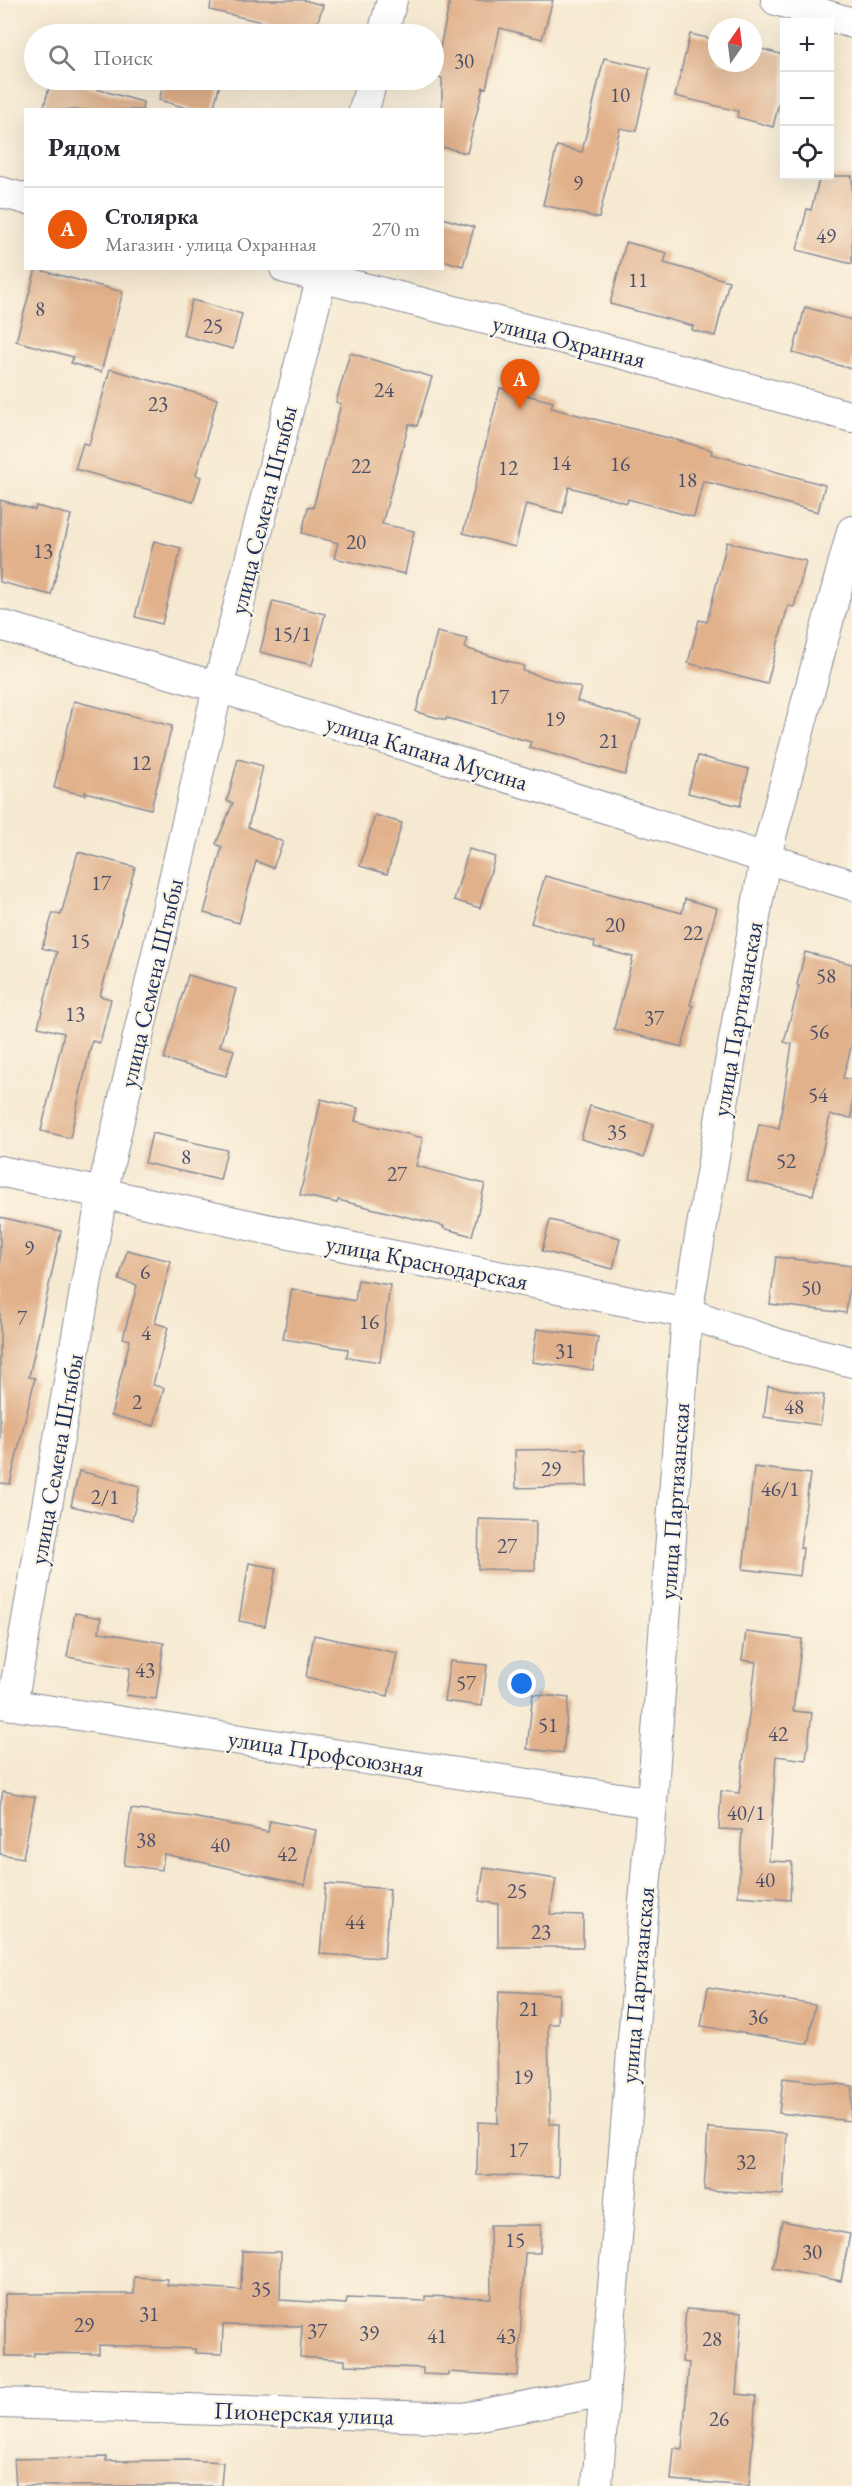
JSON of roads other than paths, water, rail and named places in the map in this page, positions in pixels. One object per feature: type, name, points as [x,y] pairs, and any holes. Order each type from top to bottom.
[{"type":"street","points":[[386,24],[392,0]]},
{"type":"street","points":[[776,0],[852,23]]},
{"type":"street","points":[[365,108],[369,90]]},
{"type":"street","points":[[0,192],[24,198]]},
{"type":"street","name":"улица Охранная","points":[[300,270],[322,273],[852,417]]},
{"type":"street","name":"улица Семена Штыбы","points":[[6,1704],[102,1194],[218,687],[322,273]]},
{"type":"street","name":"улица Партизанская","points":[[597,2486],[652,1803],[687,1313],[765,859],[852,531]]},
{"type":"street","name":"улица Капана Мусина","points":[[0,625],[218,687],[852,885]]},
{"type":"street","name":"улица Краснодарская","points":[[0,1171],[354,1248],[687,1313],[778,1344],[852,1362]]},
{"type":"street","name":"улица Профсоюзная","points":[[6,1704],[652,1803]]},
{"type":"street","name":"Пионерская улица","points":[[0,2403],[464,2418],[605,2391]]},
{"type":"place","name":"Столярка","points":[[520,409]]}]
